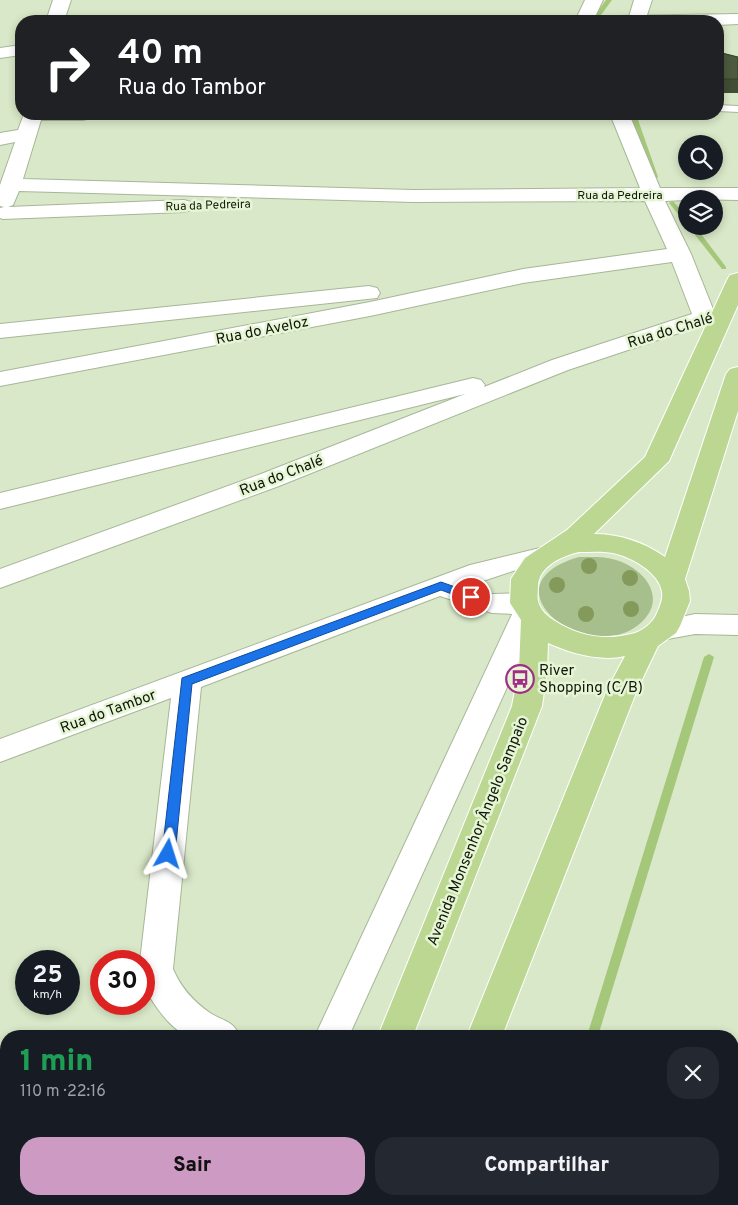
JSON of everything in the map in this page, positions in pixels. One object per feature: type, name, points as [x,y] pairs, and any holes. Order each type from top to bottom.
[{"type":"main road","points":[[655,635],[624,647],[600,648],[574,643],[552,634],[529,611],[522,587],[528,571],[551,552],[576,536],[656,461],[714,315],[738,280]]},
{"type":"main road","points":[[671,579],[731,415],[738,374]]},
{"type":"main road","points":[[487,1030],[622,690],[655,635],[674,614],[677,597],[671,579],[658,565],[646,557],[620,546],[586,543],[551,552]]},
{"type":"main road","name":"Avenida Monsenhor Ângelo Sampaio","points":[[397,1030],[527,706],[533,670],[529,611]]},
{"type":"street","points":[[57,15],[62,0]]},
{"type":"street","points":[[587,15],[594,0]]},
{"type":"street","points":[[638,15],[643,0]]},
{"type":"street","points":[[724,15],[738,14]]},
{"type":"street","points":[[724,19],[738,19]]},
{"type":"street","points":[[0,53],[15,51]]},
{"type":"street","points":[[1,217],[31,120]]},
{"type":"street","points":[[622,120],[652,194],[680,254],[714,315]]},
{"type":"street","points":[[0,140],[26,134]]},
{"type":"street","name":"Rua da Pedreira","points":[[10,185],[153,198],[738,194]]},
{"type":"street","name":"Rua da Pedreira","points":[[1,217],[153,198]]},
{"type":"street","name":"Rua do Aveloz","points":[[0,331],[523,276],[680,254]]},
{"type":"street","name":"Rua do Aveloz","points":[[0,379],[307,321],[523,276]]},
{"type":"street","points":[[300,300],[307,321]]},
{"type":"street","name":"Rua do Chalé","points":[[0,579],[270,480],[560,365],[714,315]]},
{"type":"street","name":"Rua do Chalé","points":[[0,501],[411,399],[560,365]]},
{"type":"street","name":"Rua do Tambor","points":[[0,751],[441,586],[498,566],[551,552]]},
{"type":"street","points":[[335,1030],[529,611],[488,603],[441,586]]},
{"type":"street","points":[[655,635],[695,624],[738,625]]},
{"type":"street","points":[[187,682],[156,969],[165,991],[179,1008],[208,1030]]},
{"type":"lane","points":[[724,108],[738,109]]},
{"type":"green space","points":[[579,557],[598,557],[616,560],[637,571],[645,579],[653,597],[652,607],[647,617],[637,626],[616,635],[592,636],[570,629],[552,617],[541,601],[540,585],[552,570]]},
{"type":"building","points":[[724,54],[738,57],[738,79],[724,79]]},
{"type":"waterway","points":[[599,14],[609,0]]},
{"type":"waterway","points":[[635,120],[655,177]]},
{"type":"waterway","points":[[672,203],[678,210]]},
{"type":"waterway","points":[[698,235],[724,268]]},
{"type":"waterway","points":[[594,1030],[709,657]]},
{"type":"place","name":"River Shopping (C/B)","points":[[520,679]]},
{"type":"route","points":[[168,854],[187,682],[441,586],[471,597]]}]
